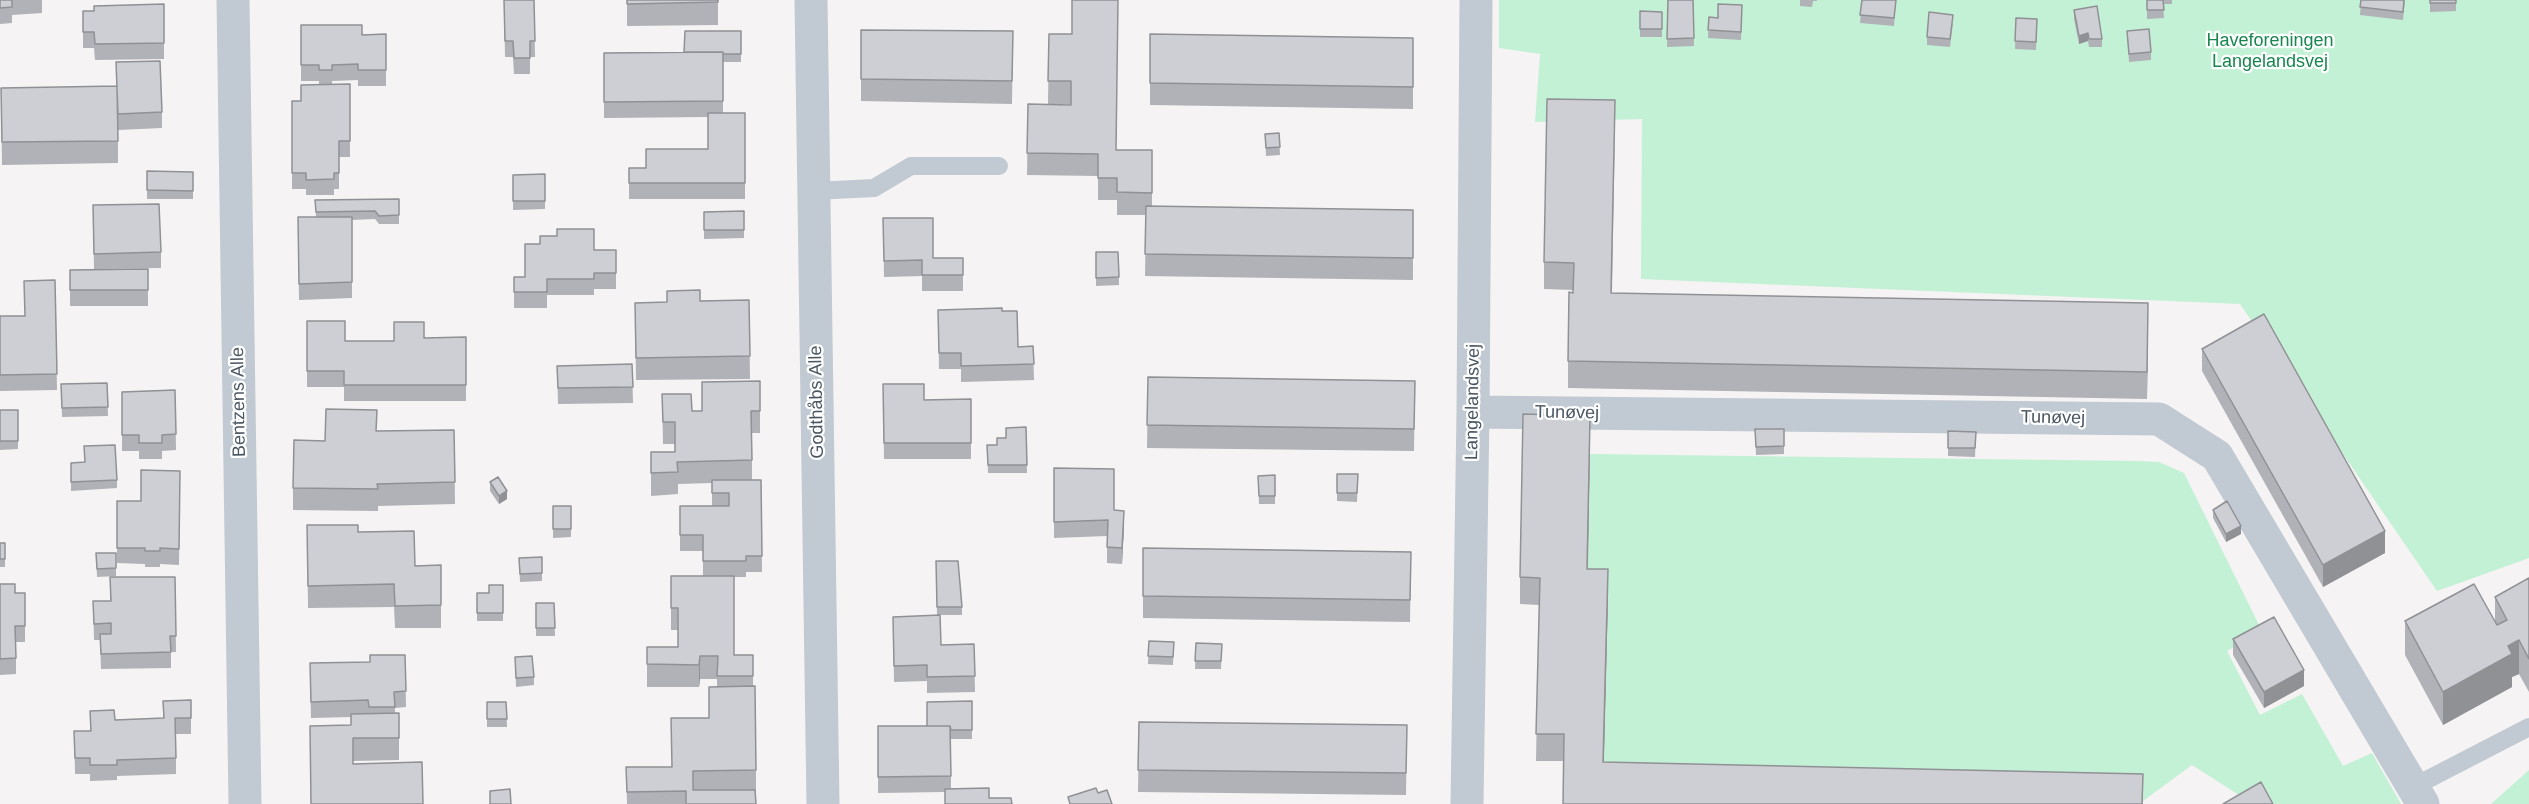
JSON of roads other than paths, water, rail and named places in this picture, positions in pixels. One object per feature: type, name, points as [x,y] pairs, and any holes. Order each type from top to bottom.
[{"type":"street","name":"Bentzens Alle","points":[[233,0],[245,804]]},
{"type":"street","name":"Godthåbs Alle","points":[[811,0],[823,804]]},
{"type":"street","name":"Langelandsvej","points":[[1467,804],[1476,0]]},
{"type":"street","name":"Tunøvej","points":[[1473,412],[2159,419],[2217,456],[2418,796]]},
{"type":"lane","points":[[814,191],[874,188],[911,166],[999,166]]},
{"type":"lane","points":[[2418,796],[2529,728]]},
{"type":"park label","name":"Haveforeningen Langelandsvej","points":[[2270,51]]}]
